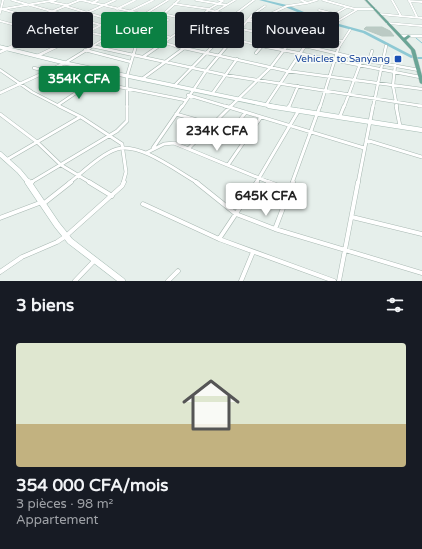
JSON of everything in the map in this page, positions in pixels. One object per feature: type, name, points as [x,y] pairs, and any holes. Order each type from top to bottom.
[{"type":"main road","points":[[366,0],[413,50],[422,83]]},
{"type":"main road","points":[[399,35],[408,36]]},
{"type":"main road","points":[[404,40],[408,36]]},
{"type":"street","points":[[0,13],[3,0]]},
{"type":"street","points":[[12,0],[55,12]]},
{"type":"street","points":[[42,0],[86,12],[115,0]]},
{"type":"street","points":[[1,10],[56,0]]},
{"type":"street","points":[[52,11],[81,0],[133,12]]},
{"type":"street","points":[[92,3],[98,0]]},
{"type":"street","points":[[117,9],[135,0]]},
{"type":"street","points":[[129,11],[154,0]]},
{"type":"street","points":[[150,12],[168,0]]},
{"type":"street","points":[[165,12],[179,0]]},
{"type":"street","points":[[196,0],[226,5]]},
{"type":"street","points":[[207,12],[223,1],[219,0]]},
{"type":"street","points":[[174,4],[215,12],[235,0]]},
{"type":"street","points":[[238,12],[254,0]]},
{"type":"street","points":[[301,0],[307,3]]},
{"type":"street","points":[[274,12],[288,6],[317,0]]},
{"type":"street","points":[[323,0],[358,9],[375,10]]},
{"type":"street","points":[[392,0],[401,16]]},
{"type":"street","points":[[409,1],[417,17]]},
{"type":"street","points":[[409,1],[422,2]]},
{"type":"street","points":[[330,6],[334,4]]},
{"type":"street","points":[[244,26],[252,15],[265,6]]},
{"type":"street","points":[[339,12],[348,7]]},
{"type":"street","points":[[339,20],[358,9]]},
{"type":"street","points":[[1,10],[12,13]]},
{"type":"street","points":[[319,10],[332,12]]},
{"type":"street","points":[[339,13],[347,16]]},
{"type":"street","points":[[379,14],[422,18]]},
{"type":"street","points":[[248,21],[252,20]]},
{"type":"street","points":[[0,21],[12,25]]},
{"type":"street","points":[[248,21],[252,22]]},
{"type":"street","points":[[387,23],[422,26]]},
{"type":"street","points":[[93,24],[99,26]]},
{"type":"street","points":[[93,29],[99,26]]},
{"type":"street","points":[[339,46],[350,30]]},
{"type":"street","points":[[167,39],[175,34]]},
{"type":"street","points":[[408,36],[422,36]]},
{"type":"street","points":[[93,46],[225,75],[422,106]]},
{"type":"street","points":[[340,281],[344,249],[352,217],[364,148],[386,46]]},
{"type":"street","points":[[0,47],[65,63],[266,105],[422,130]]},
{"type":"street","points":[[0,52],[12,47]]},
{"type":"street","points":[[37,56],[54,48]]},
{"type":"street","points":[[0,93],[65,63],[88,48]]},
{"type":"street","points":[[29,184],[110,136],[127,121],[127,76],[135,48]]},
{"type":"street","points":[[144,57],[156,48]]},
{"type":"street","points":[[142,79],[183,48],[288,71],[422,89]]},
{"type":"street","points":[[174,86],[190,68],[212,48]]},
{"type":"street","points":[[153,148],[188,95],[226,48]]},
{"type":"street","points":[[256,53],[261,48]]},
{"type":"street","points":[[271,48],[359,66],[394,72],[420,74]]},
{"type":"street","points":[[189,148],[211,124],[271,67],[285,48]]},
{"type":"street","points":[[266,105],[304,48]]},
{"type":"street","points":[[314,48],[369,61],[395,65],[420,74]]},
{"type":"street","points":[[275,229],[312,131],[338,48]]},
{"type":"street","points":[[85,50],[131,62]]},
{"type":"street","points":[[369,61],[372,51]]},
{"type":"street","points":[[212,94],[237,59]]},
{"type":"street","points":[[340,116],[362,59]]},
{"type":"street","points":[[395,65],[393,86],[394,101],[400,126]]},
{"type":"street","points":[[34,68],[92,82],[185,100]]},
{"type":"street","points":[[0,272],[22,256],[57,242],[66,236],[71,230],[112,196],[122,186],[125,179],[122,144],[81,117],[32,92],[1,70]]},
{"type":"street","points":[[58,105],[92,82]]},
{"type":"street","points":[[288,108],[298,86]]},
{"type":"street","points":[[188,95],[230,106],[261,117],[312,131],[364,148]]},
{"type":"street","points":[[219,239],[259,179],[299,110]]},
{"type":"street","points":[[228,135],[246,112]]},
{"type":"street","points":[[0,114],[36,142],[61,165],[112,196]]},
{"type":"street","points":[[176,114],[211,124]]},
{"type":"street","points":[[8,159],[81,117]]},
{"type":"street","points":[[228,165],[261,117]]},
{"type":"street","points":[[208,128],[245,141]]},
{"type":"street","points":[[366,140],[422,157]]},
{"type":"street","points":[[146,153],[153,148],[169,143],[189,148],[259,179],[290,190]]},
{"type":"street","points":[[0,218],[42,203],[80,176],[101,158],[117,149],[133,148],[146,153],[201,185],[236,214],[275,229],[422,273]]},
{"type":"street","points":[[0,154],[15,166],[66,236],[122,281]]},
{"type":"street","points":[[143,204],[219,239],[334,281]]},
{"type":"street","points":[[352,217],[422,234]]},
{"type":"street","points":[[241,281],[253,252]]},
{"type":"street","points":[[75,281],[95,260]]},
{"type":"street","points":[[168,281],[178,271]]},
{"type":"building","points":[[366,27],[382,27],[390,31],[394,36],[382,36],[364,29]]},
{"type":"waterway","points":[[261,0],[286,6],[320,20],[364,32],[413,57]]},
{"type":"waterway","points":[[416,38],[422,43]]},
{"type":"place","name":"Vehicles to Sanyang","points":[[398,59]]}]
